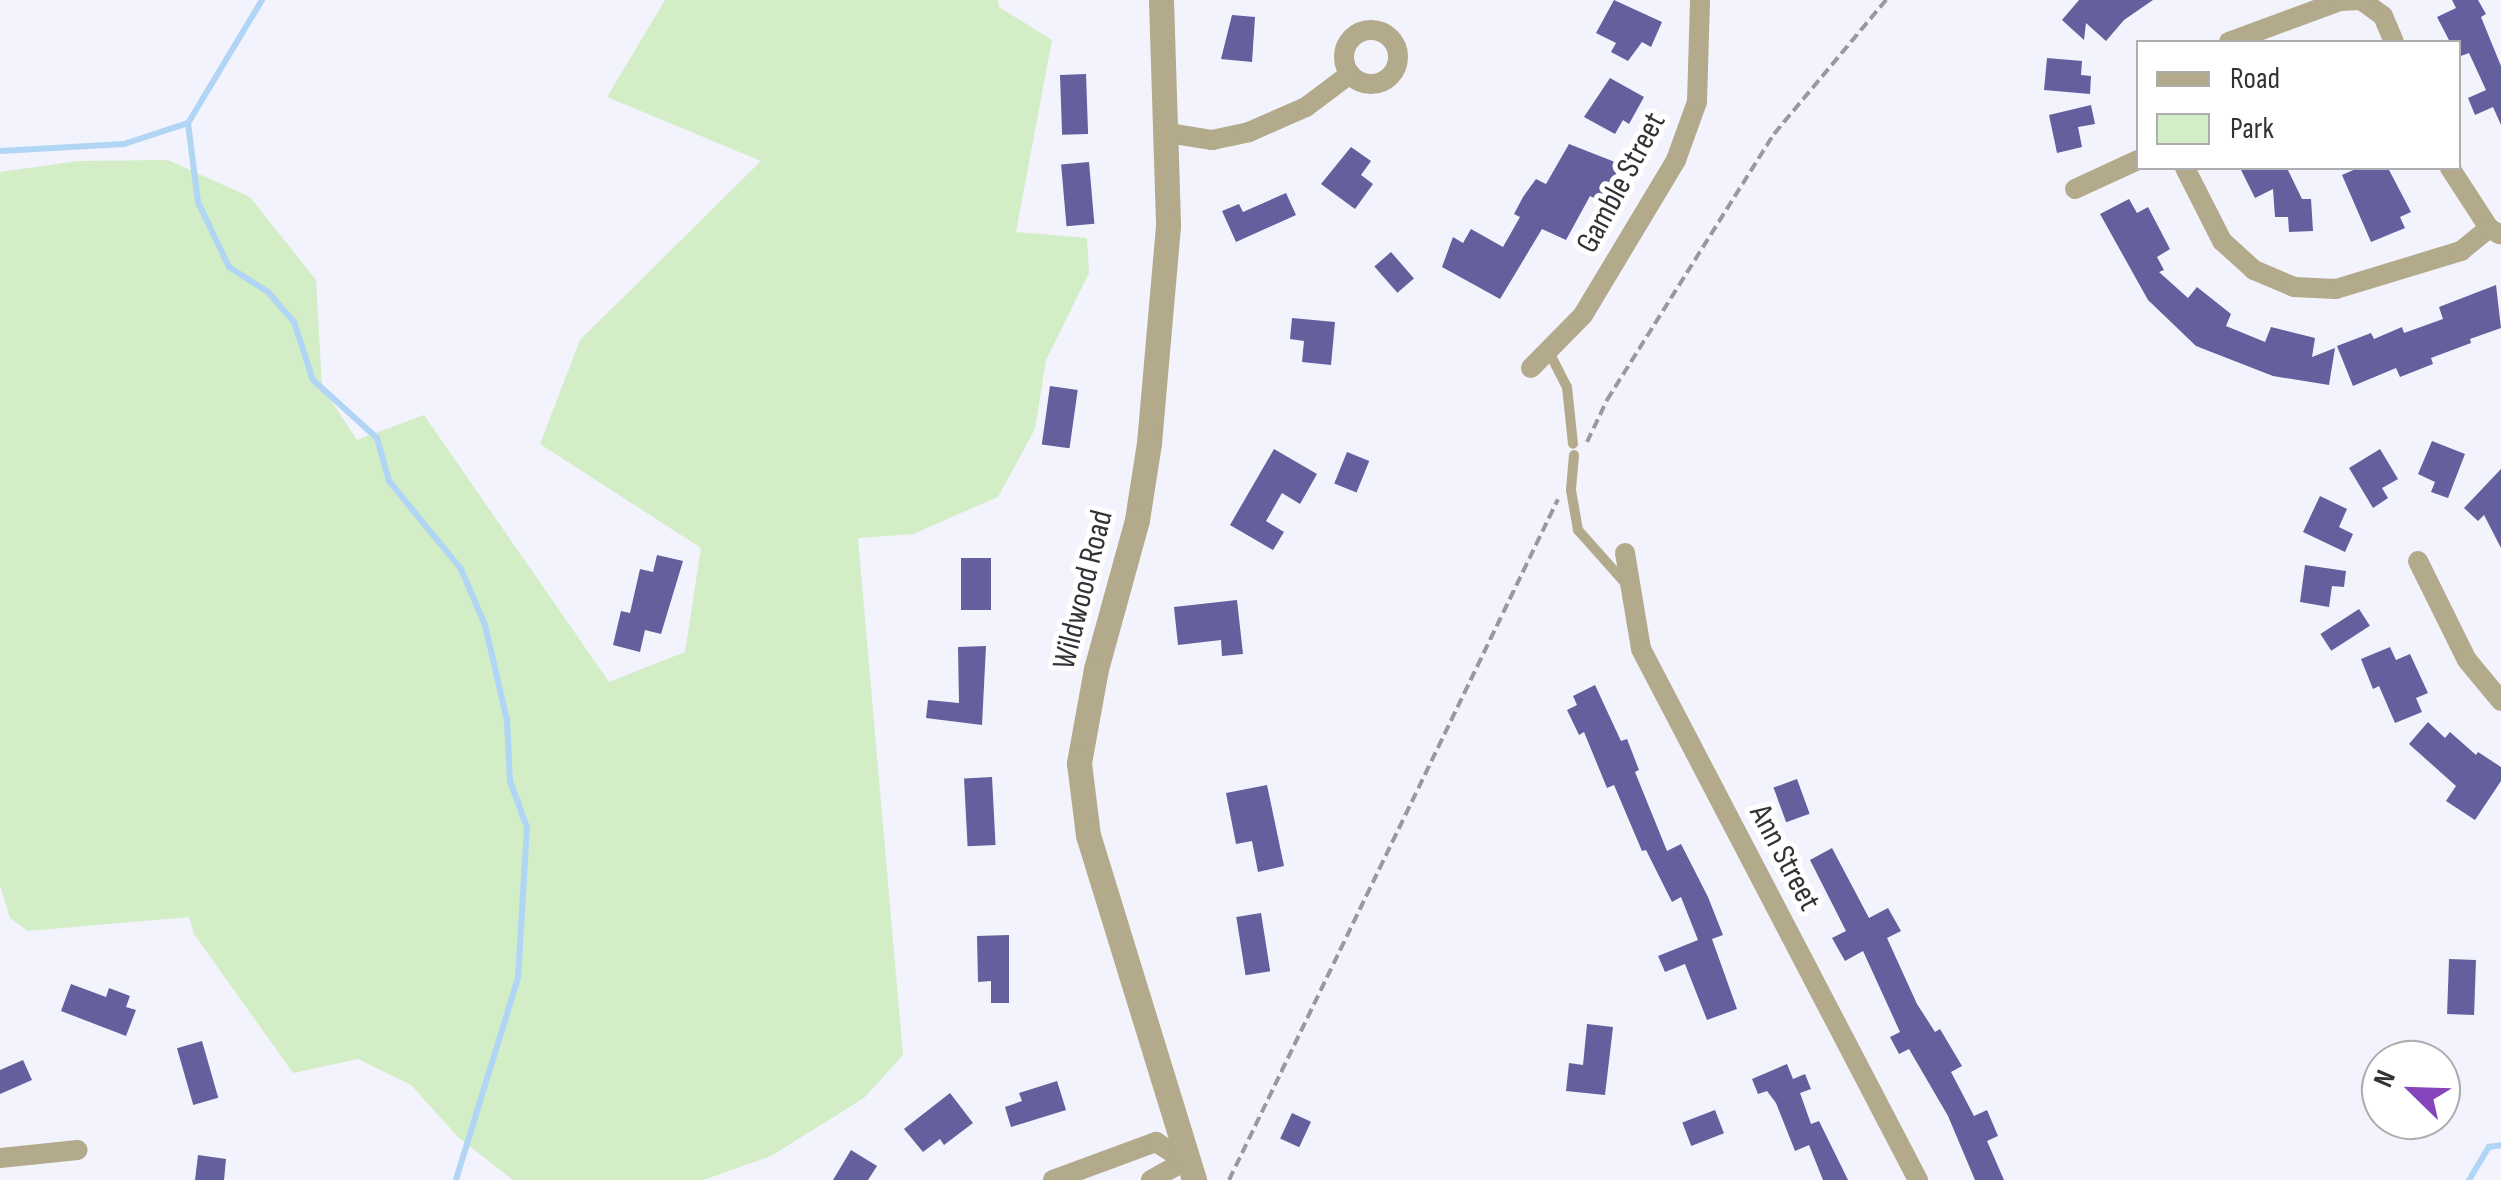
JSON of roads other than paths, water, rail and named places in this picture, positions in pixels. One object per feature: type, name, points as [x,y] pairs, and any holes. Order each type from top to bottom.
[{"type":"street","name":"Wildwood Road","points":[[1161,0],[1168,226],[1150,442],[1136,520],[1096,669],[1079,763],[1088,835],[1189,1171]]},
{"type":"street","name":"Gamble Street","points":[[1531,368],[1584,315],[1676,160],[1697,102],[1700,0]]},
{"type":"street","points":[[2233,40],[2340,1],[2361,0],[2383,16],[2393,40]]},
{"type":"street","points":[[1168,133],[1212,140],[1249,132],[1306,108],[1350,74]]},
{"type":"street","points":[[2075,190],[2136,161]]},
{"type":"street","points":[[2186,170],[2222,240],[2254,270],[2294,286],[2336,290],[2460,251],[2495,232],[2451,170]]},
{"type":"street","name":"Ann Street","points":[[1625,554],[1641,650],[1918,1180]]},
{"type":"street","points":[[2418,561],[2466,660],[2501,701]]},
{"type":"street","points":[[1053,1180],[1156,1142],[1189,1171]]},
{"type":"street","points":[[0,1158],[78,1150]]},
{"type":"street","points":[[1151,1180],[1189,1171]]},
{"type":"lane","points":[[1549,352],[1566,387],[1578,530],[1631,590]]},
{"type":"waterway","points":[[262,0],[188,123],[198,202],[229,267],[268,292],[294,322],[313,380],[377,438],[389,481],[461,569],[485,625],[507,720],[510,781],[527,827],[518,978],[456,1180]]},
{"type":"waterway","points":[[0,151],[124,144],[188,123]]},
{"type":"waterway","points":[[2469,1180],[2489,1147],[2501,1145]]}]
